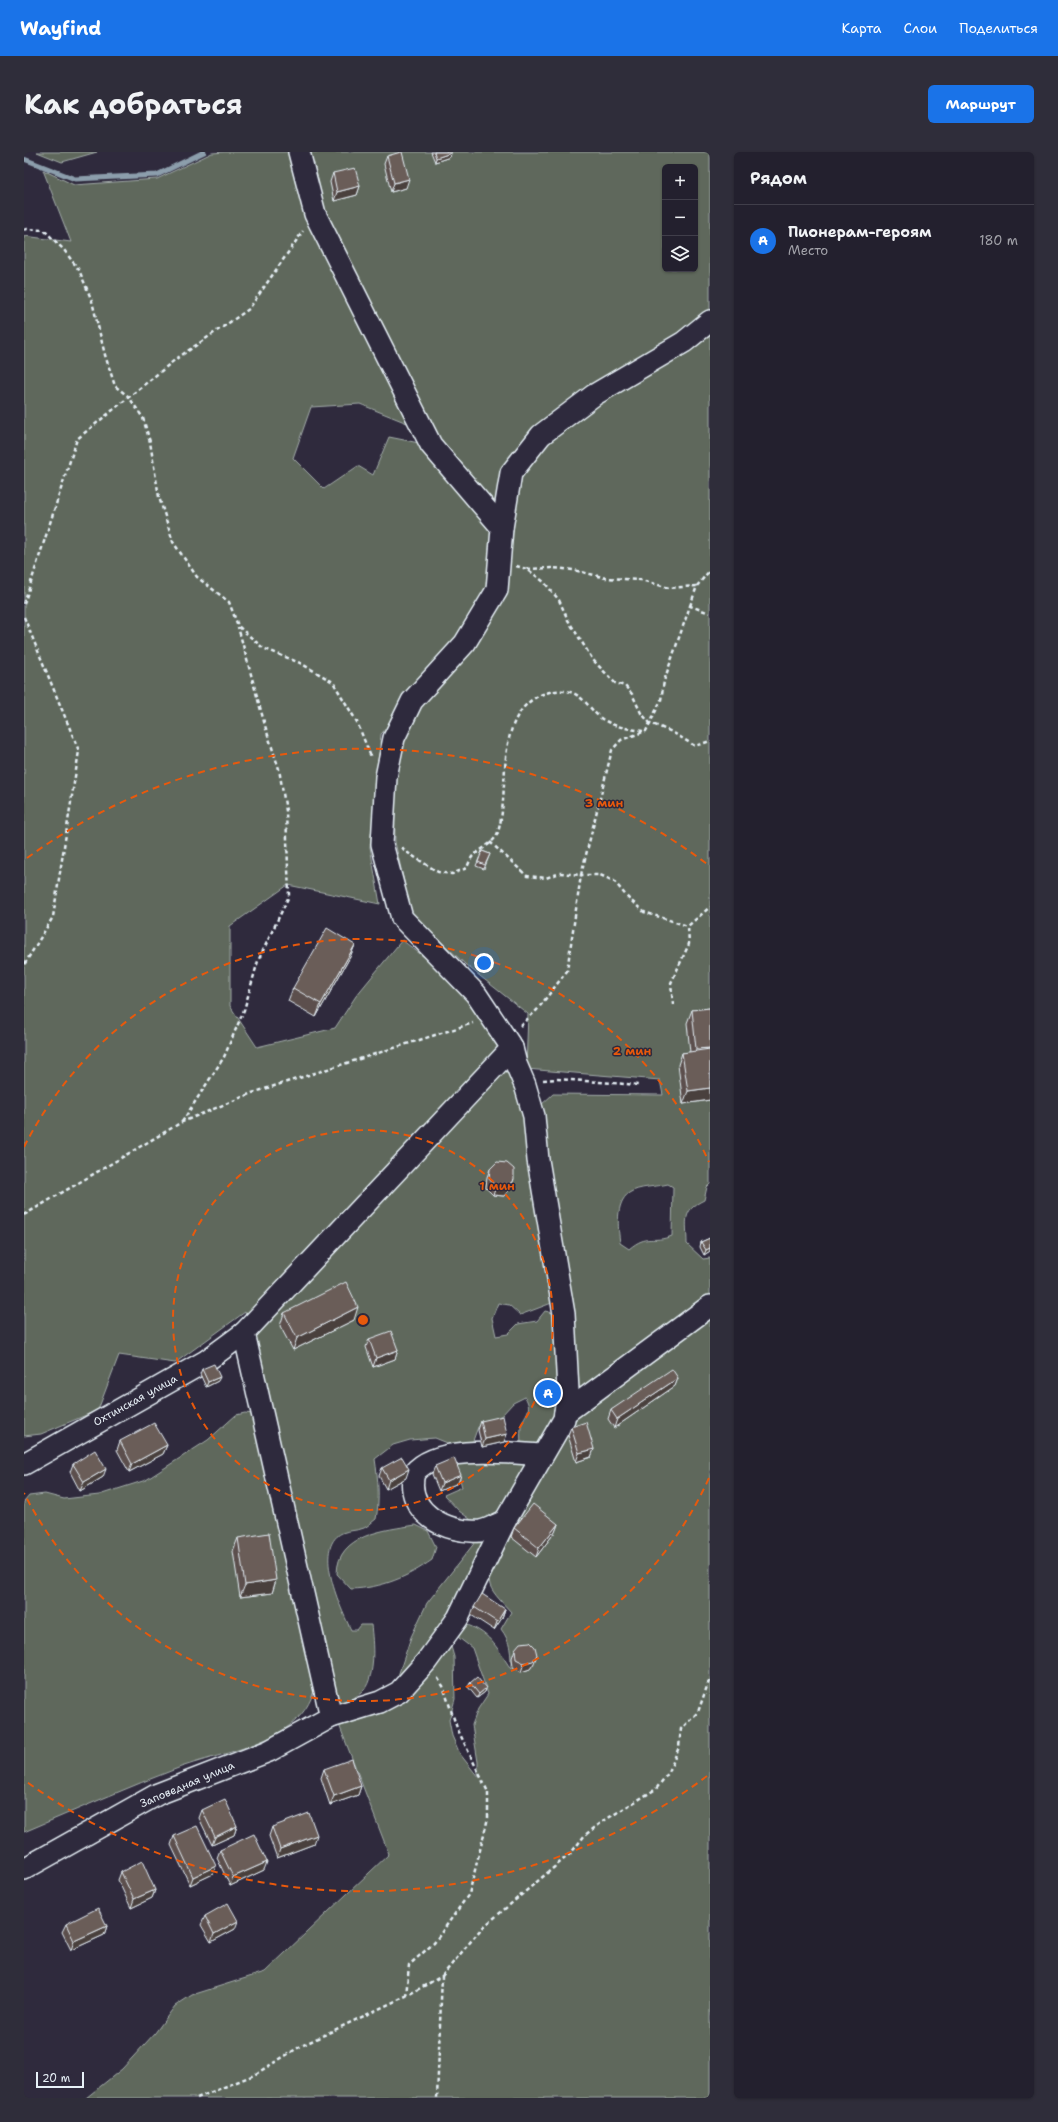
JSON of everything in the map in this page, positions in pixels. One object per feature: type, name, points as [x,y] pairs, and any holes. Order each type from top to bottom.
[{"type":"street","points":[[299,152],[315,214],[431,445],[502,528]]},
{"type":"street","name":"Заповедная улица","points":[[24,1869],[158,1794],[269,1750],[331,1717],[389,1699],[399,1692],[426,1662],[458,1618],[506,1521],[542,1455],[561,1426],[565,1413],[568,1386],[564,1314],[538,1160],[534,1116],[525,1084],[508,1043],[476,994],[402,918],[382,844],[386,777],[394,738],[412,701],[465,643],[497,590],[502,528],[511,473],[541,435],[594,395],[684,342],[710,321]]},
{"type":"street","name":"Охтинская улица","points":[[24,1464],[206,1361],[255,1324],[508,1043]]},
{"type":"street","points":[[565,1413],[710,1306]]},
{"type":"street","points":[[244,1333],[331,1717]]},
{"type":"street","points":[[506,1521],[479,1531],[456,1530],[437,1523],[426,1515],[419,1506],[413,1486],[414,1473],[428,1462],[451,1456],[489,1453],[542,1455]]},
{"type":"path","points":[[24,604],[77,439],[176,359],[249,309],[315,214]]},
{"type":"path","points":[[24,230],[44,230],[64,250],[79,270],[92,301],[105,356],[115,386],[129,397],[143,418],[150,442],[160,497],[173,542],[197,577],[229,602],[238,626],[266,729],[279,769],[286,811],[289,896],[258,961],[244,1010],[224,1057],[182,1122]]},
{"type":"path","points":[[513,565],[526,569],[544,582],[559,600],[568,620],[593,660],[615,683],[625,686],[632,694],[640,713],[650,723],[672,732],[695,746],[710,741]]},
{"type":"path","points":[[526,569],[553,568],[574,570],[606,578],[641,580],[669,588],[697,586]]},
{"type":"path","points":[[508,1043],[537,1010],[567,971],[581,875],[612,750],[621,740],[646,731],[661,700],[664,681],[697,586],[710,570]]},
{"type":"path","points":[[690,606],[710,613]]},
{"type":"path","points":[[24,617],[79,751],[53,917],[24,965]]},
{"type":"path","points":[[238,626],[263,648],[300,663],[334,682],[357,722],[369,755],[386,777]]},
{"type":"path","points":[[401,845],[405,851],[438,872],[452,874],[466,868],[472,858],[498,835],[503,816],[506,753],[511,733],[521,710],[534,698],[551,691],[572,692],[590,705],[602,718],[622,728],[646,731]]},
{"type":"path","points":[[490,842],[527,876],[546,878],[560,873],[600,875],[614,880],[628,898],[644,912],[688,926]]},
{"type":"path","points":[[688,926],[710,907]]},
{"type":"path","points":[[673,1005],[671,983],[689,944],[688,926]]},
{"type":"path","points":[[24,1215],[182,1122],[252,1093],[388,1048],[492,1018]]},
{"type":"path","points":[[525,1084],[540,1080],[557,1079],[639,1085]]},
{"type":"path","points":[[406,1996],[409,1965],[434,1943],[469,1894],[488,1818],[488,1792],[457,1728],[443,1686],[426,1662]]},
{"type":"path","points":[[197,2098],[254,2075],[302,2046],[406,1996],[442,1976],[480,1929],[571,1853],[585,1835],[605,1820],[656,1789],[668,1772],[679,1746],[682,1729],[698,1712],[710,1678]]},
{"type":"path","points":[[437,2098],[442,1976]]},
{"type":"green space","points":[[37,152],[97,152],[62,162]]},
{"type":"green space","points":[[293,152],[307,216],[324,255],[412,425],[360,404],[311,407],[293,458],[324,489],[358,466],[373,475],[389,437],[429,445],[501,530],[499,575],[503,527],[431,443],[431,432],[325,212],[310,152],[710,152],[710,1184],[707,1187],[704,1200],[692,1208],[686,1223],[687,1244],[703,1259],[710,1258],[710,2098],[86,2098],[122,2069],[155,2033],[175,2006],[192,1995],[265,1972],[389,1854],[338,1722],[351,1708],[378,1700],[394,1688],[411,1637],[427,1603],[476,1541],[497,1530],[460,1602],[439,1634],[450,1643],[454,1657],[455,1699],[449,1720],[452,1736],[460,1754],[478,1777],[478,1762],[472,1725],[478,1709],[488,1694],[472,1648],[459,1638],[458,1631],[461,1623],[471,1626],[486,1635],[511,1669],[509,1643],[501,1629],[511,1612],[494,1592],[490,1585],[489,1576],[493,1556],[502,1534],[517,1506],[491,1518],[474,1522],[459,1511],[444,1495],[462,1487],[454,1458],[483,1455],[534,1458],[539,1462],[565,1423],[572,1396],[569,1322],[540,1160],[536,1116],[540,1106],[553,1094],[663,1095],[660,1080],[526,1069],[528,1014],[466,965],[411,913],[395,842],[394,771],[411,701],[381,734],[370,847],[380,904],[288,885],[230,926],[230,1006],[257,1047],[335,1028],[356,996],[402,940],[458,983],[510,1048],[511,1063],[521,1085],[532,1117],[535,1161],[557,1301],[520,1315],[509,1305],[498,1303],[492,1318],[496,1336],[508,1334],[518,1324],[537,1321],[545,1311],[560,1317],[563,1412],[560,1425],[541,1454],[522,1453],[521,1427],[528,1410],[525,1397],[513,1403],[502,1415],[478,1427],[471,1446],[450,1444],[435,1438],[410,1440],[393,1445],[375,1459],[378,1489],[376,1519],[364,1528],[342,1533],[333,1541],[329,1552],[329,1565],[336,1594],[351,1630],[357,1630],[361,1625],[371,1625],[373,1649],[372,1667],[368,1683],[364,1690],[354,1698],[334,1707],[245,1312],[175,1363],[119,1355],[98,1410],[41,1434],[24,1436],[24,236],[71,242],[43,170],[74,185],[157,179],[212,153]],"holes":[[[668,1184],[673,1187],[672,1236],[641,1241],[629,1249],[620,1243],[618,1216],[621,1203],[625,1197],[629,1193],[638,1189]]]},
{"type":"green space","points":[[245,1413],[253,1414],[317,1679],[309,1704],[293,1723],[267,1739],[181,1767],[24,1832],[24,1502],[29,1496],[45,1494],[64,1499],[99,1495],[146,1480],[208,1440],[236,1415]]},
{"type":"green space","points":[[416,1525],[428,1531],[436,1547],[432,1560],[414,1572],[384,1584],[351,1589],[337,1574],[339,1561],[345,1550],[354,1542],[377,1532]]},
{"type":"building","points":[[402,152],[409,179],[394,183],[387,156]]},
{"type":"building","points":[[434,152],[451,152],[451,153],[436,158]]},
{"type":"building","points":[[355,168],[360,186],[337,192],[333,173]]},
{"type":"building","points":[[482,851],[490,854],[485,865],[478,862]]},
{"type":"building","points":[[327,928],[355,945],[321,1004],[293,988]]},
{"type":"building","points":[[710,1008],[710,1048],[696,1049],[692,1010]]},
{"type":"building","points":[[710,1049],[710,1088],[688,1091],[682,1053]]},
{"type":"building","points":[[497,1162],[507,1163],[514,1169],[514,1179],[507,1187],[496,1187],[489,1179],[490,1169]]},
{"type":"building","points":[[710,1238],[710,1248],[706,1250],[701,1242]]},
{"type":"building","points":[[346,1282],[358,1307],[297,1338],[284,1313]]},
{"type":"building","points":[[391,1331],[398,1350],[376,1358],[369,1339]]},
{"type":"building","points":[[214,1364],[220,1377],[208,1382],[202,1369]]},
{"type":"building","points":[[672,1369],[678,1378],[617,1419],[611,1410]]},
{"type":"building","points":[[503,1416],[507,1434],[485,1439],[481,1421]]},
{"type":"building","points":[[586,1422],[594,1449],[579,1453],[571,1427]]},
{"type":"building","points":[[154,1423],[167,1445],[132,1464],[120,1441]]},
{"type":"building","points":[[95,1450],[106,1469],[84,1482],[73,1464]]},
{"type":"building","points":[[402,1457],[409,1469],[389,1480],[382,1468]]},
{"type":"building","points":[[454,1458],[461,1475],[442,1483],[435,1466]]},
{"type":"building","points":[[533,1504],[558,1524],[539,1548],[514,1528]]},
{"type":"building","points":[[269,1533],[276,1580],[245,1585],[238,1538]]},
{"type":"building","points":[[482,1594],[505,1609],[497,1622],[474,1607]]},
{"type":"building","points":[[530,1642],[535,1647],[537,1655],[533,1661],[524,1663],[516,1659],[515,1649],[520,1643]]},
{"type":"building","points":[[477,1677],[486,1688],[479,1694],[470,1683]]},
{"type":"building","points":[[352,1759],[361,1786],[334,1796],[324,1769]]},
{"type":"building","points":[[225,1799],[237,1826],[215,1837],[202,1810]]},
{"type":"building","points":[[309,1813],[317,1835],[280,1849],[272,1827]]},
{"type":"building","points":[[197,1826],[216,1866],[193,1877],[174,1836]]},
{"type":"building","points":[[254,1834],[267,1862],[233,1877],[220,1850]]},
{"type":"building","points":[[142,1861],[155,1890],[134,1899],[121,1872]]},
{"type":"building","points":[[228,1903],[238,1921],[214,1934],[205,1916]]},
{"type":"building","points":[[98,1908],[107,1926],[74,1941],[66,1924]]},
{"type":"waterway","points":[[24,159],[75,179],[157,175],[204,152]]},
{"type":"place","name":"Пионерам-героям","points":[[548,1393]]}]
